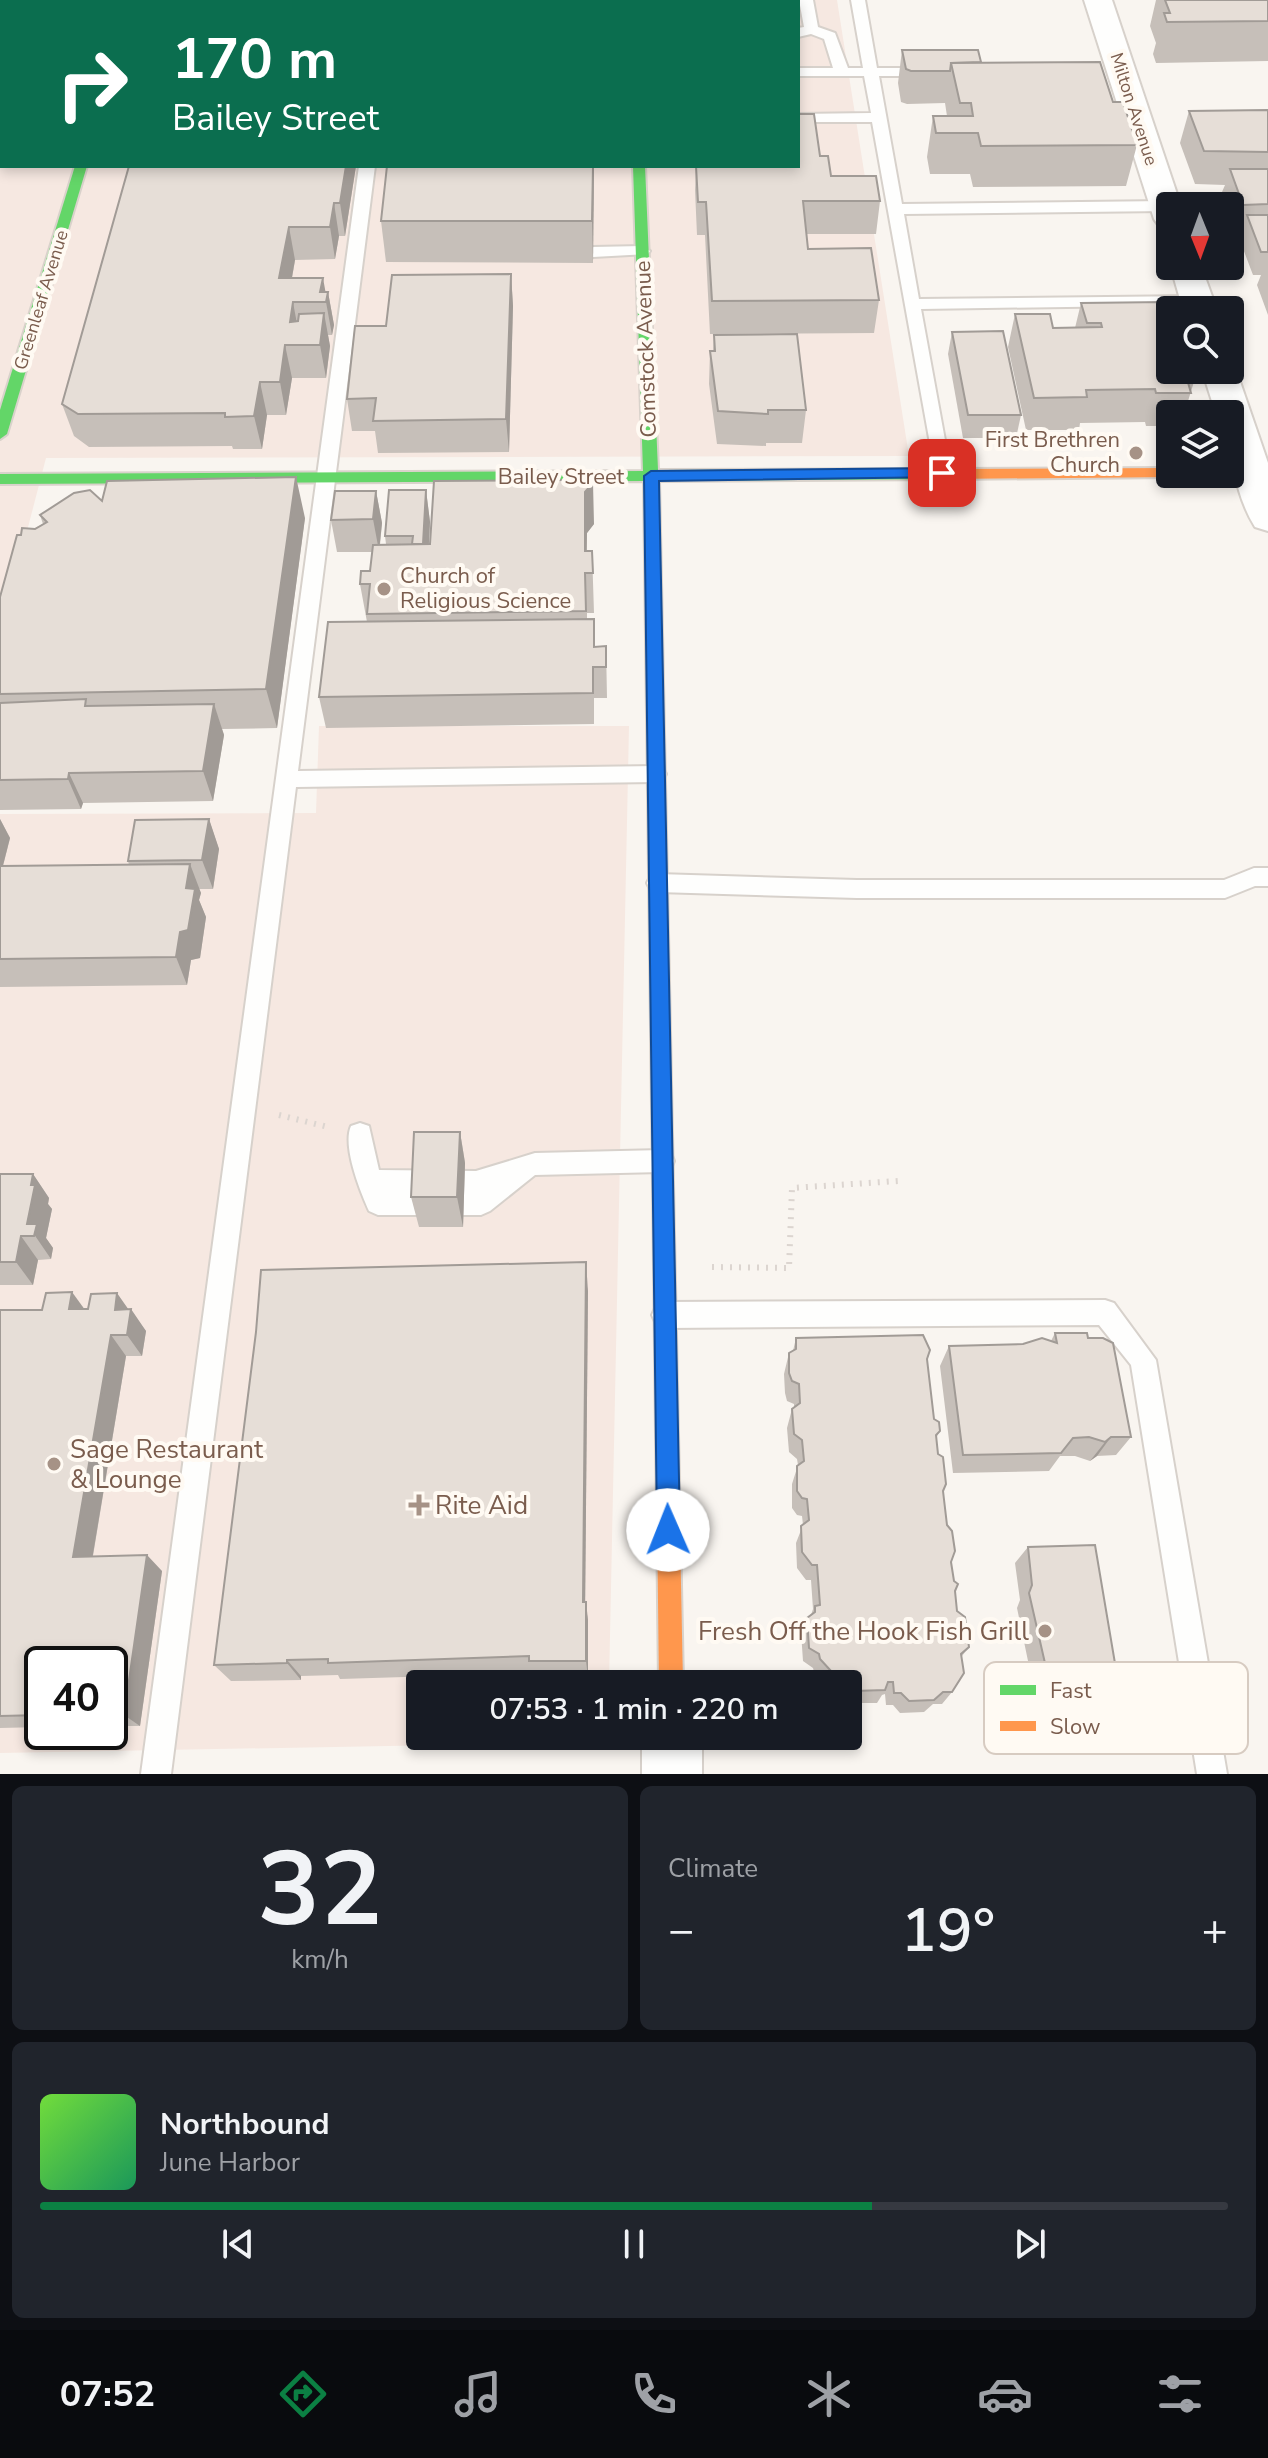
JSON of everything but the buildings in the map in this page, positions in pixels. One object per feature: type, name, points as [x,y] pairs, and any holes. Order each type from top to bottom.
[{"type":"street","name":"Milton Avenue","points":[[1098,0],[1118,81],[1160,192]]},
{"type":"street","name":"Greenleaf Avenue","points":[[0,434],[80,168]]},
{"type":"street","name":"Comstock Avenue","points":[[639,168],[651,476],[671,1670]]},
{"type":"street","points":[[1223,384],[1250,474],[1268,518]]},
{"type":"street","name":"Bailey Street","points":[[0,479],[1156,473]]},
{"type":"street","points":[[672,1750],[672,1774]]},
{"type":"lane","points":[[806,0],[804,31],[830,36],[842,72]]},
{"type":"lane","points":[[858,0],[942,473]]},
{"type":"lane","points":[[800,72],[938,72]]},
{"type":"lane","points":[[800,118],[878,117]]},
{"type":"lane","points":[[156,1774],[367,168]]},
{"type":"lane","points":[[895,209],[1156,212]]},
{"type":"lane","points":[[593,252],[642,251]]},
{"type":"lane","points":[[912,304],[1156,306]]},
{"type":"lane","points":[[288,779],[656,774]]},
{"type":"lane","points":[[658,883],[857,889],[1225,889],[1254,877],[1268,877]]},
{"type":"lane","points":[[360,1134],[369,1181],[378,1203],[481,1203],[535,1164],[662,1161]]},
{"type":"lane","points":[[665,1315],[1105,1312],[1143,1360],[1193,1662]]},
{"type":"lane","points":[[1209,1754],[1212,1774]]},
{"type":"path","points":[[244,1107],[360,1134]]},
{"type":"path","points":[[664,1267],[789,1268],[792,1188],[898,1181]]},
{"type":"shaded area","points":[[800,0],[837,0],[909,456],[46,458],[0,635],[0,168],[800,168]]},
{"type":"shaded area","points":[[319,726],[629,726],[609,1670],[406,1670],[406,1746],[0,1753],[0,814],[316,813]]},
{"type":"traffic: fast","points":[[0,434],[80,168]]},
{"type":"traffic: fast","points":[[639,168],[651,476],[663,1184]]},
{"type":"traffic: fast","points":[[0,479],[946,474]]},
{"type":"traffic: slow","points":[[946,474],[1156,473]]},
{"type":"traffic: slow","points":[[663,1184],[671,1670]]},
{"type":"place","name":"First Brethren Church","points":[[1136,453]]},
{"type":"place","name":"Church of Religious Science","points":[[384,589]]},
{"type":"place","name":"Sage Restaurant & Lounge","points":[[54,1464]]},
{"type":"place","name":"Rite Aid","points":[[419,1505]]},
{"type":"place","name":"Fresh Off the Hook Fish Grill","points":[[1045,1631]]},
{"type":"route","points":[[668,1530],[651,476],[942,473]]}]
